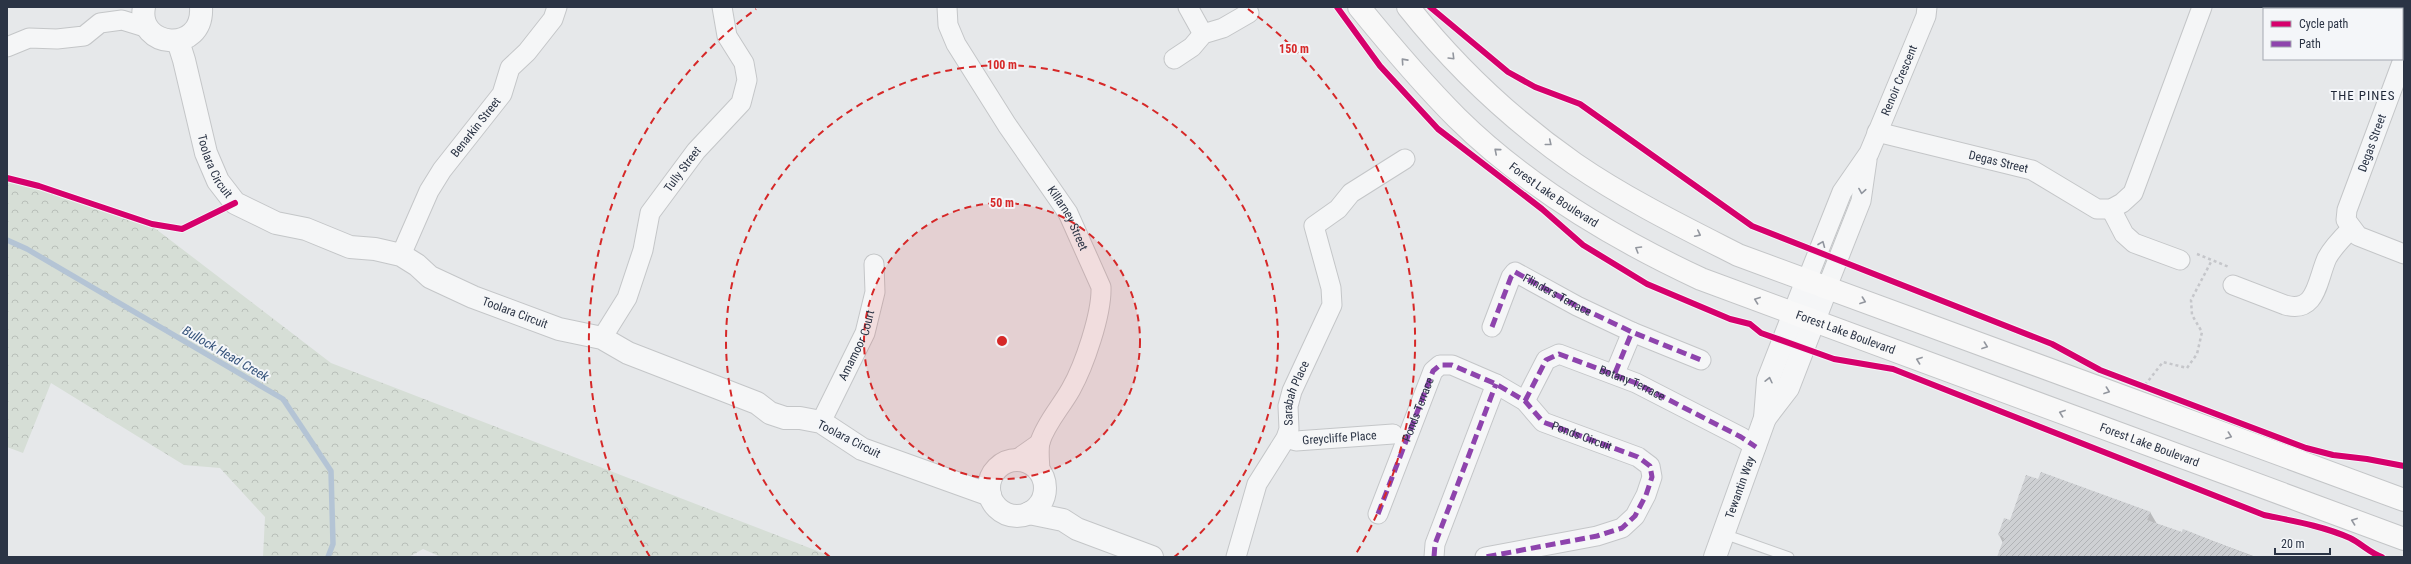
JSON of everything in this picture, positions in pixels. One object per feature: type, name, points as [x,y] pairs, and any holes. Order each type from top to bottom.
[{"type":"main road","name":"Forest Lake Boulevard","points":[[1359,7],[1404,61],[1458,119],[1513,165],[1586,218],[1644,252],[1701,279],[2404,539]]},
{"type":"main road","points":[[1408,7],[1435,41],[1494,99],[1575,164],[1663,216],[1738,255],[2404,500]]},
{"type":"street","points":[[144,7],[144,20],[148,28]]},
{"type":"street","points":[[7,47],[29,38],[57,39],[84,36],[100,23],[122,20],[148,28],[161,39],[178,41],[194,32],[201,15],[201,7]]},
{"type":"street","name":"Benarkin Street","points":[[401,254],[429,191],[442,170],[502,94],[510,68],[527,52],[553,19],[557,7]]},
{"type":"street","name":"Tully Street","points":[[602,338],[627,298],[643,250],[650,213],[696,151],[741,103],[748,80],[744,63],[728,36],[722,7]]},
{"type":"street","name":"Killarney Street","points":[[947,7],[948,24],[956,44],[1007,125],[1068,214],[1102,287],[1102,300],[1098,317],[1076,380],[1052,416],[1040,443],[1042,482]]},
{"type":"street","points":[[1188,7],[1203,34]]},
{"type":"street","name":"Renoir Crescent","points":[[1817,284],[1861,201],[1868,153],[1926,16],[1927,7]]},
{"type":"street","points":[[2180,260],[2134,242],[2124,234],[2111,209],[2122,203],[2132,194],[2202,7]]},
{"type":"street","points":[[1174,59],[1192,47],[1203,34],[1223,28],[1249,13]]},
{"type":"street","name":"Toolara Circuit","points":[[178,41],[184,60],[206,153],[218,181],[235,203],[276,223],[306,229],[350,247],[376,249],[401,254],[417,264],[430,277],[473,297],[559,329],[602,338],[628,353],[756,403],[770,413],[785,418],[800,418],[821,422],[862,449],[932,475],[959,482],[990,495]]},
{"type":"street","name":"Degas Street","points":[[2352,229],[2346,220],[2347,210],[2403,60]]},
{"type":"street","name":"Degas Street","points":[[1877,132],[2032,170],[2097,209],[2111,209]]},
{"type":"street","name":"Sarabah Place","points":[[1236,557],[1257,484],[1286,438],[1289,429],[1288,406],[1292,391],[1332,305],[1331,288],[1314,226],[1338,209],[1351,193],[1405,159]]},
{"type":"street","points":[[2233,285],[2285,305],[2294,307],[2304,305],[2312,298],[2333,248],[2352,229],[2358,236],[2366,240],[2404,254]]},
{"type":"street","name":"Amamoor Court","points":[[821,422],[865,333],[875,292],[874,264]]},
{"type":"street","name":"Flinders Terrace","points":[[1492,327],[1511,277],[1515,272],[1577,306],[1632,332],[1701,360]]},
{"type":"street","name":"Tewantin Way","points":[[1715,557],[1756,447],[1765,418],[1768,380],[1804,317],[1817,284]]},
{"type":"street","points":[[1615,373],[1632,332]]},
{"type":"street","name":"Botany Terrace","points":[[1525,401],[1542,366],[1554,355],[1567,356],[1615,373],[1742,437],[1756,447]]},
{"type":"street","name":"Ponds Terrace","points":[[1378,514],[1436,367],[1445,364],[1452,365],[1496,384]]},
{"type":"street","points":[[1434,557],[1435,544],[1496,384]]},
{"type":"street","name":"Ponds Circuit","points":[[1485,557],[1597,536],[1622,528],[1635,516],[1646,495],[1652,477],[1650,466],[1645,461],[1543,422],[1525,401],[1496,384]]},
{"type":"street","name":"Greycliffe Place","points":[[1286,438],[1296,441],[1393,434]]},
{"type":"street","points":[[1040,443],[1016,460],[1007,462],[995,470],[989,482],[990,495],[996,507],[1011,515],[1029,513],[1063,520]]},
{"type":"street","points":[[1016,460],[1026,462],[1042,482],[1051,505],[1063,520],[1077,529],[1152,557]]},
{"type":"street","name":"Toolara Circuit","points":[[959,482],[985,475],[995,470]]},
{"type":"street","points":[[1029,513],[1042,500],[1042,482]]},
{"type":"lane","points":[[1724,534],[1789,557]]},
{"type":"path","points":[[2180,260],[2188,250],[2237,270],[2233,285]]},
{"type":"path","points":[[2143,387],[2163,362],[2187,368],[2197,354],[2202,332],[2192,315],[2191,300],[2212,260]]},
{"type":"path","points":[[2136,384],[2150,390]]},
{"type":"green space","points":[[7,179],[38,187],[152,226],[331,363],[833,557],[441,557],[423,549],[409,557],[263,557],[265,517],[220,468],[184,465],[51,383],[23,453],[7,447]]},
{"type":"building","points":[[2041,472],[2151,512],[2147,520],[2182,532],[2183,529],[2254,557],[1997,557],[2004,538],[1998,535],[2004,518],[2010,520],[2026,475],[2038,479]]},
{"type":"waterway","name":"Bullock Head Creek","points":[[7,240],[27,249],[283,399],[331,471],[333,544],[328,557]]},
{"type":"marked path","points":[[1492,327],[1511,277],[1515,272],[1577,306],[1632,332],[1701,360]]},
{"type":"marked path","points":[[1615,373],[1632,332]]},
{"type":"marked path","points":[[1525,401],[1546,360],[1559,354],[1636,383],[1741,437],[1756,447]]},
{"type":"marked path","points":[[1378,514],[1433,371],[1440,365],[1452,365],[1496,384],[1525,401],[1543,422],[1638,457],[1650,466],[1652,477],[1646,495],[1635,516],[1622,528],[1597,536],[1485,557]]},
{"type":"marked path","points":[[1434,557],[1435,544],[1496,384]]},
{"type":"cycle path","points":[[1337,7],[1380,66],[1438,129],[1542,209],[1583,245],[1647,284],[1730,319],[1750,324],[1761,333],[1834,359],[1893,369],[2264,515],[2308,524],[2340,534],[2350,538],[2382,557]]},
{"type":"cycle path","points":[[1430,7],[1508,72],[1535,87],[1580,104],[1752,226],[2052,344],[2100,370],[2306,448],[2333,455],[2367,459],[2404,466]]},
{"type":"cycle path","points":[[7,178],[39,186],[152,224],[182,229],[235,203]]},
{"type":"district","name":"THE PINES","points":[[2363,95]]}]
